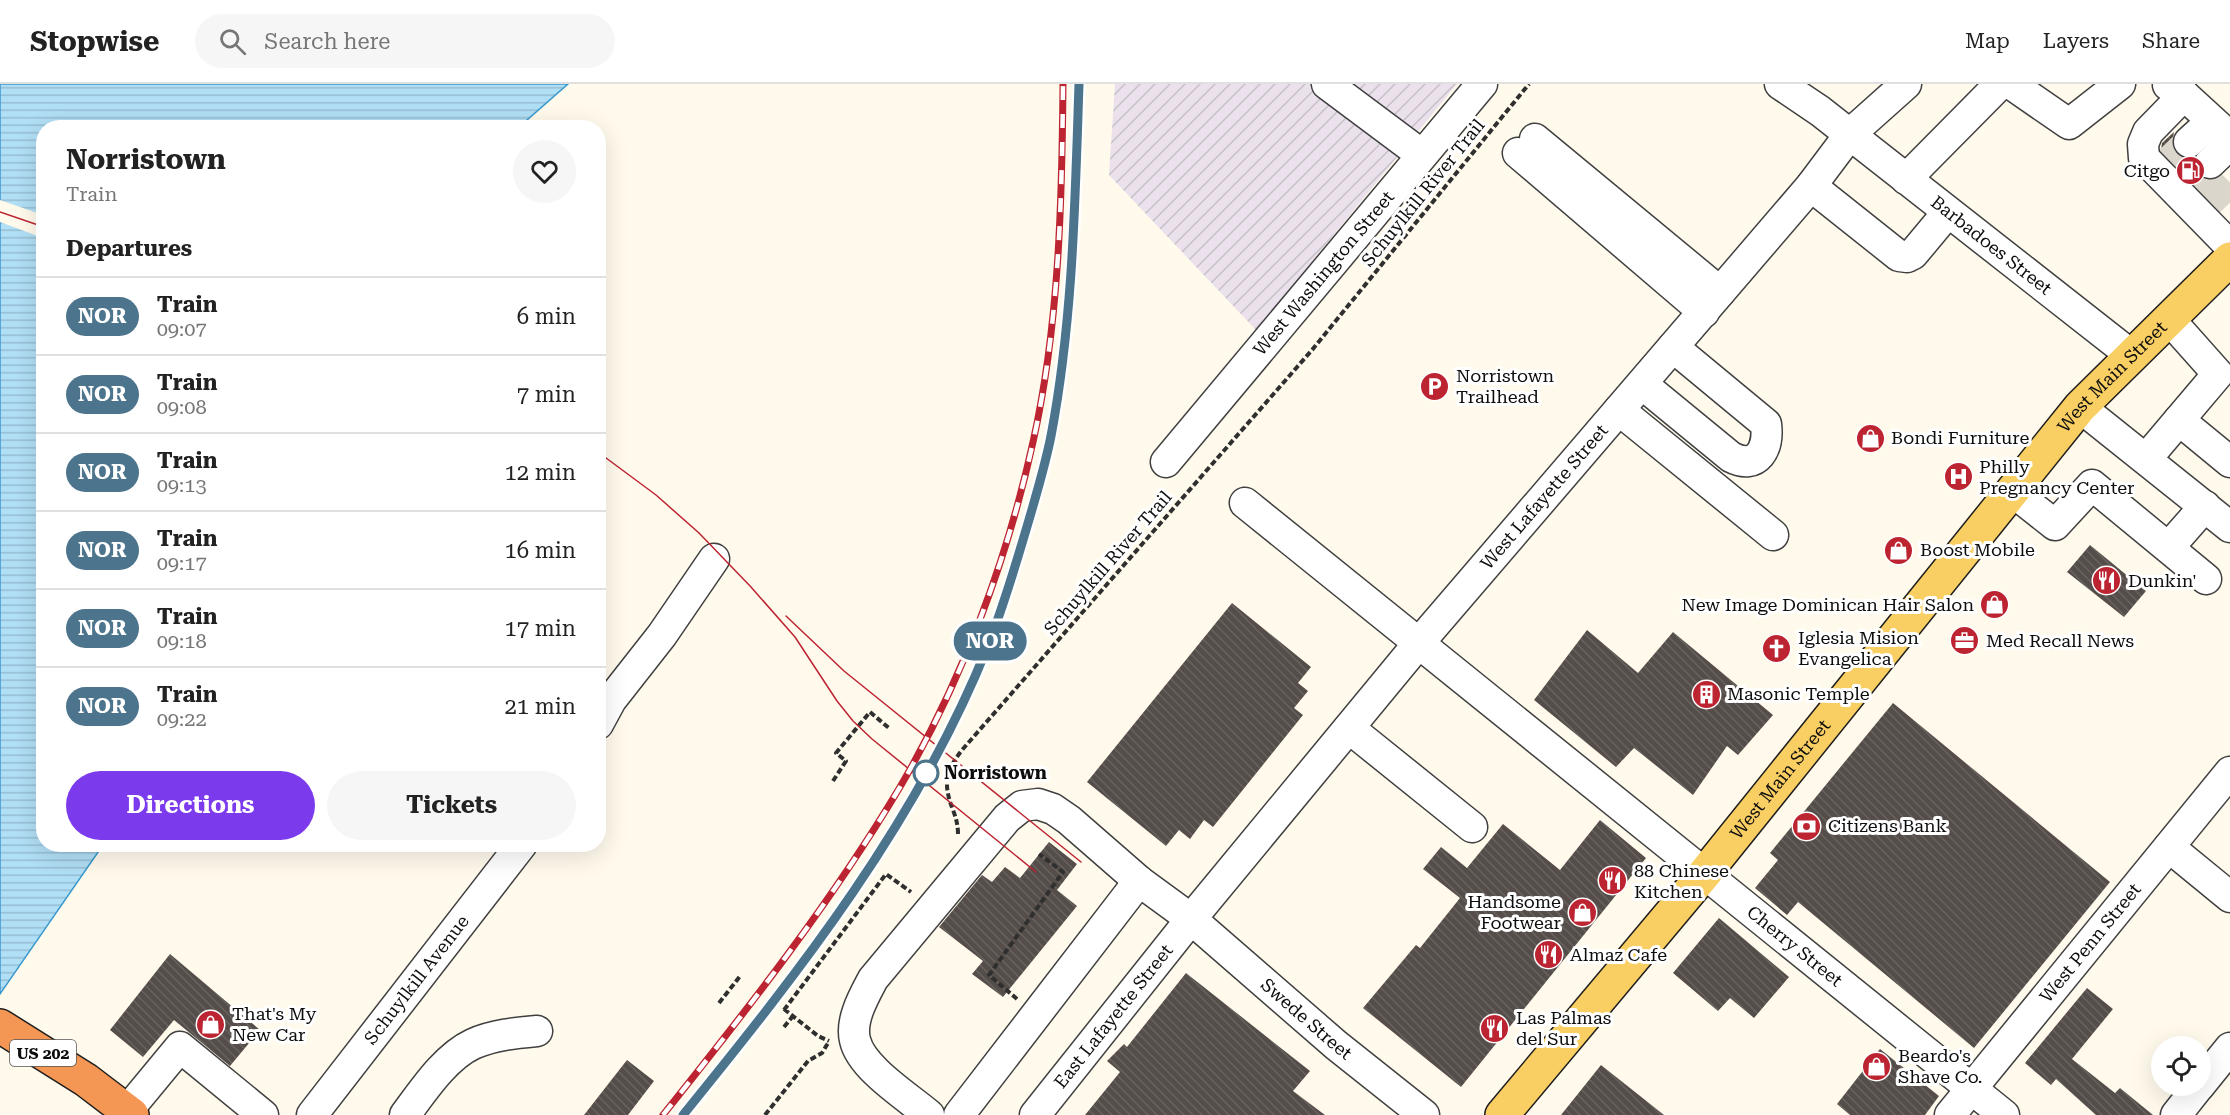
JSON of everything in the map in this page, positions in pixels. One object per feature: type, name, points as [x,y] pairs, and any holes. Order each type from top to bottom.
[{"type":"highway","name":"US 202","points":[[0,1026],[86,1080],[130,1113]]},
{"type":"main road","name":"West Main Street","points":[[1502,1115],[1706,873],[2080,407],[2230,259]]},
{"type":"street","points":[[1327,84],[1422,155]]},
{"type":"street","name":"West Washington Street","points":[[1166,462],[1482,84]]},
{"type":"street","name":"Barbadoes Street","points":[[1780,84],[1850,134],[2131,355]]},
{"type":"street","name":"West Lafayette Street","points":[[1191,920],[1418,644],[1811,186],[1850,134],[1906,84]]},
{"type":"street","points":[[1906,179],[2000,84]]},
{"type":"street","points":[[2011,84],[2069,124],[2120,84]]},
{"type":"street","points":[[2214,141],[2175,89],[2148,132],[2143,144],[2144,158],[2183,188],[2230,246]]},
{"type":"street","points":[[1526,146],[1712,302]]},
{"type":"street","points":[[1811,186],[1899,256],[1907,257],[1913,254],[1948,212]]},
{"type":"street","points":[[2146,459],[2218,374],[2169,319]]},
{"type":"street","points":[[1642,384],[1731,457],[1740,462],[1750,462],[1759,456],[1766,444],[1766,424],[1673,347]]},
{"type":"street","points":[[2080,407],[2230,526]]},
{"type":"street","points":[[1619,410],[1773,535]]},
{"type":"street","points":[[2179,420],[2230,462]]},
{"type":"street","points":[[2012,491],[2055,525],[2092,485],[2206,579]]},
{"type":"street","name":"Cherry Street","points":[[1245,504],[2004,1115]]},
{"type":"street","points":[[2169,547],[2205,506]]},
{"type":"street","points":[[606,709],[662,635],[714,560]]},
{"type":"street","points":[[1349,728],[1472,827]]},
{"type":"street","name":"West Penn Street","points":[[1950,1115],[2230,771]]},
{"type":"street","name":"Swede Street","points":[[929,1115],[870,1066],[861,1054],[855,1040],[859,1010],[873,979],[1007,818],[1022,806],[1038,804],[1053,809],[1069,820],[1139,881],[1191,920],[1336,1045],[1424,1115]]},
{"type":"street","points":[[2169,847],[2230,897]]},
{"type":"street","name":"Schuylkill Avenue","points":[[312,1115],[516,852]]},
{"type":"street","points":[[959,1115],[1139,881]]},
{"type":"street","name":"East Lafayette Street","points":[[1035,1115],[1191,920]]},
{"type":"street","points":[[405,1115],[442,1068],[472,1044],[508,1033],[537,1031]]},
{"type":"street","points":[[130,1113],[180,1047],[263,1115]]},
{"type":"street","points":[[2211,1071],[2230,1048]]},
{"type":"street","points":[[2176,1115],[2191,1096]]},
{"type":"path","name":"Schuylkill River Trail","points":[[956,838],[957,822],[946,782],[951,765],[962,750],[1312,350],[1529,84]]},
{"type":"path","points":[[833,781],[846,761],[836,753],[870,712],[890,729]]},
{"type":"path","points":[[1000,984],[988,975],[1063,872],[1039,854]]},
{"type":"path","points":[[818,1036],[784,1009],[886,874],[912,894],[918,885]]},
{"type":"path","points":[[719,1003],[741,975]]},
{"type":"path","points":[[784,1027],[793,1016]]},
{"type":"path","points":[[765,1115],[808,1061],[822,1053],[833,1033]]},
{"type":"shaded area","points":[[1115,84],[1457,84],[1256,330],[1109,175]]},
{"type":"water","points":[[0,84],[568,84],[527,120],[36,120],[36,852],[98,852],[0,994]]},
{"type":"pier","points":[[0,200],[36,213],[36,235],[0,222]]},
{"type":"building","points":[[2174,132],[2172,145],[2177,154],[2184,159],[2193,159],[2193,168],[2198,175],[2206,180],[2219,177],[2230,188],[2230,198],[2218,209],[2161,150],[2162,143]]},
{"type":"building","name":"Dunkin'","points":[[2090,545],[2146,591],[2124,617],[2067,572]]},
{"type":"building","points":[[1232,603],[1311,667],[1298,683],[1308,691],[1294,708],[1303,715],[1213,827],[1204,820],[1190,839],[1179,830],[1166,846],[1087,782]]},
{"type":"building","points":[[1587,630],[1638,673],[1673,632],[1773,715],[1738,755],[1727,746],[1693,795],[1634,748],[1616,767],[1534,700]]},
{"type":"building","points":[[1893,703],[2110,882],[1974,1048],[1798,902],[1787,915],[1755,888],[1778,860],[1770,853]]},
{"type":"building","points":[[1600,820],[1646,858],[1461,1087],[1363,1008],[1416,945],[1420,948],[1460,898],[1423,869],[1441,847],[1467,868],[1503,824],[1560,870]]},
{"type":"building","points":[[1049,842],[1077,864],[1057,890],[1077,906],[1003,997],[972,974],[983,961],[939,927],[982,875],[992,882],[1005,867],[1020,878]]},
{"type":"building","points":[[1719,918],[1789,977],[1754,1018],[1730,998],[1718,1011],[1673,973]]},
{"type":"building","points":[[170,954],[260,1030],[230,1066],[174,1020],[143,1057],[110,1030]]},
{"type":"building","points":[[1186,973],[1310,1071],[1293,1091],[1325,1115],[1085,1115],[1120,1072],[1107,1061],[1124,1044],[1127,1047]]},
{"type":"building","points":[[2087,988],[2113,1009],[2072,1059],[2115,1093],[2120,1088],[2153,1115],[2096,1115],[2056,1079],[2051,1085],[2025,1063]]},
{"type":"building","points":[[1880,1049],[1939,1096],[1925,1115],[1850,1115],[1837,1104]]},
{"type":"building","points":[[627,1060],[654,1081],[628,1115],[584,1115]]},
{"type":"building","points":[[1601,1065],[1664,1115],[1561,1115]]},
{"type":"tunnel","points":[[2167,163],[2189,142]]},
{"type":"tunnel","points":[[2188,184],[2210,163]]},
{"type":"tunnel","points":[[2208,203],[2230,182]]},
{"type":"tram line","points":[[0,212],[36,224]]},
{"type":"tram line","points":[[606,458],[656,495],[699,533],[751,587],[795,637],[837,701],[853,721],[1036,872]]},
{"type":"tram line","points":[[786,616],[844,671],[1081,862]]},
{"type":"railway","points":[[663,1115],[787,955],[873,830],[922,747],[980,619],[996,576],[1022,487],[1042,398],[1049,354],[1060,219],[1063,84]]},
{"type":"railway","points":[[683,1115],[790,982],[877,855],[942,742],[993,632],[1042,473],[1058,392],[1072,261],[1079,84]]},
{"type":"train","name":"NOR","points":[[683,1115],[773,1004],[872,865],[914,795],[945,735],[980,664],[999,618],[1035,499],[1050,438],[1060,380],[1069,308],[1074,234],[1079,84]]},
{"type":"place","name":"Citgo","points":[[2191,171]]},
{"type":"place","name":"Norristown Trailhead","points":[[1435,386]]},
{"type":"place","name":"Bondi Furniture","points":[[1870,438]]},
{"type":"place","name":"Philly Pregnancy Center","points":[[1958,477]]},
{"type":"place","name":"Boost Mobile","points":[[1899,550]]},
{"type":"place","name":"Dunkin'","points":[[2107,581]]},
{"type":"place","name":"New Image Dominican Hair Salon","points":[[1995,605]]},
{"type":"place","name":"Med Recall News","points":[[1965,641]]},
{"type":"place","name":"Iglesia Mision Evangelica","points":[[1777,648]]},
{"type":"place","name":"Masonic Temple","points":[[1706,694]]},
{"type":"place","name":"Norristown","points":[[926,773]]},
{"type":"place","name":"Citizens Bank","points":[[1807,826]]},
{"type":"place","name":"88 Chinese Kitchen","points":[[1613,881]]},
{"type":"place","name":"Handsome Footwear","points":[[1582,912]]},
{"type":"place","name":"Almaz Cafe","points":[[1549,955]]},
{"type":"place","name":"That's My New Car","points":[[211,1024]]},
{"type":"place","name":"Las Palmas del Sur","points":[[1495,1028]]},
{"type":"place","name":"Beardo's Shave Co.","points":[[1877,1066]]}]
